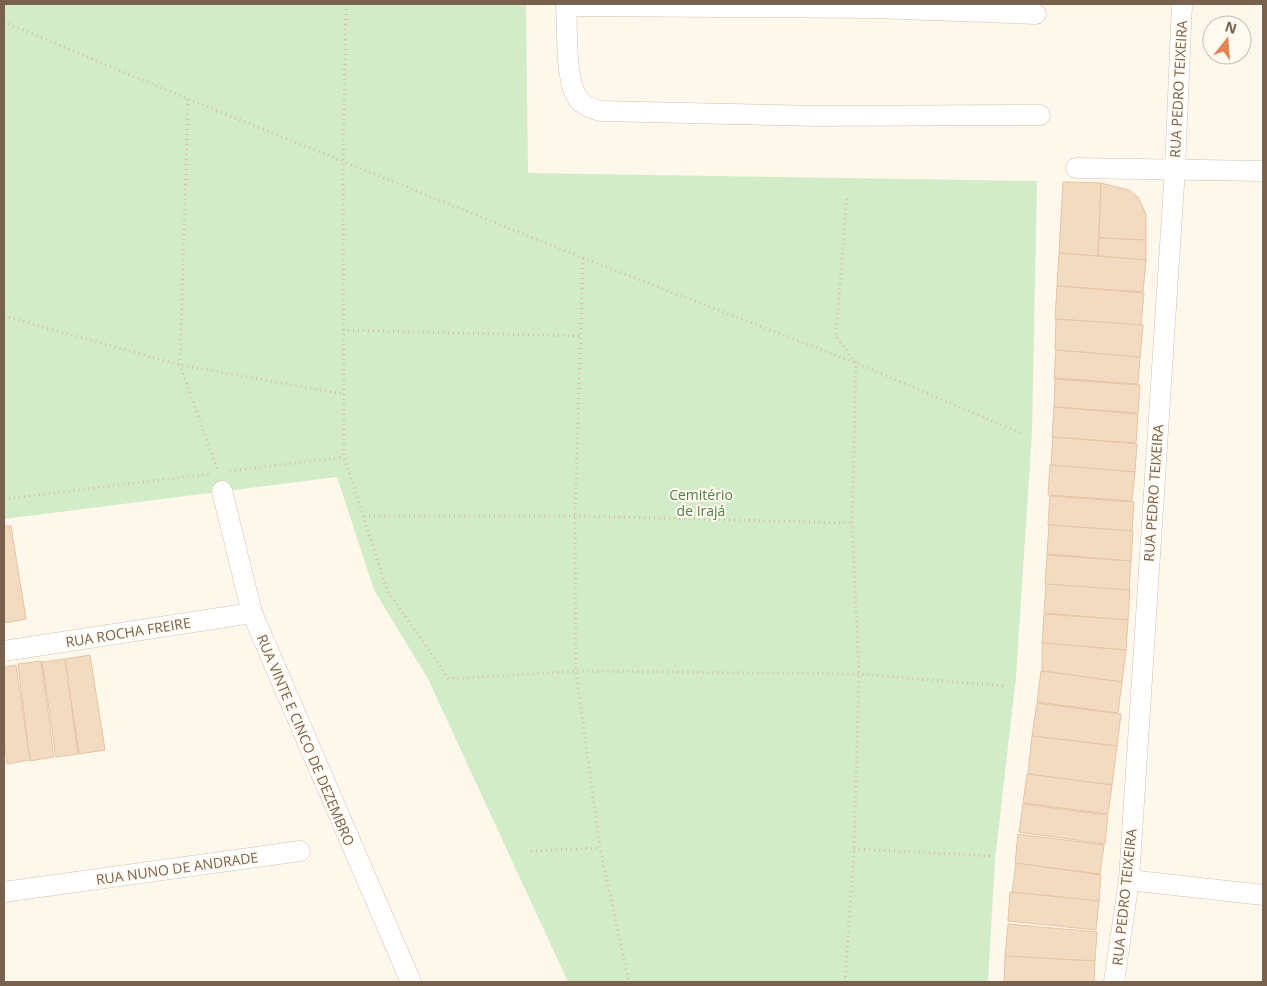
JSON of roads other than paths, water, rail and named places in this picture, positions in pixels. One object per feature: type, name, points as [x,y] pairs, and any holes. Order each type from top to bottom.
[{"type":"street","name":"RUA PEDRO TEIXEIRA","points":[[1114,982],[1129,880],[1175,168],[1182,4]]},
{"type":"street","points":[[1036,14],[875,8],[566,5],[571,79],[575,92],[580,100],[600,111],[817,116],[1040,115]]},
{"type":"street","points":[[1076,168],[1175,168],[1263,171]]},
{"type":"street","name":"RUA VINTE E CINCO DE DEZEMBRO","points":[[220,482],[252,613],[411,982]]},
{"type":"street","name":"RUA ROCHA FREIRE","points":[[4,651],[252,613]]},
{"type":"street","name":"RUA NUNO DE ANDRADE","points":[[4,892],[300,851]]},
{"type":"street","points":[[1129,880],[1263,895]]},
{"type":"park label","name":"Cemitério de Irajá","points":[[701,502]]}]
